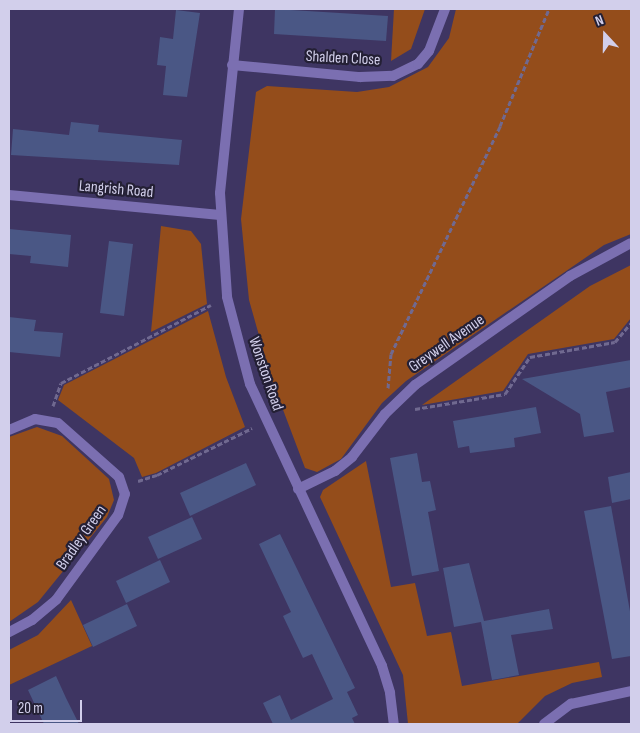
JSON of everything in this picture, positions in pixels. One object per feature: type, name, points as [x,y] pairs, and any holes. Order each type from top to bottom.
[{"type":"street","name":"Wonston Road","points":[[239,9],[232,65],[220,215],[227,297],[247,376],[298,490],[382,666],[390,693],[394,724]]},
{"type":"street","name":"Shalden Close","points":[[232,65],[360,77],[394,76],[418,64],[429,51],[445,9]]},
{"type":"street","name":"Langrish Road","points":[[9,195],[220,215]]},
{"type":"street","name":"Greywell Avenue","points":[[298,490],[335,471],[352,457],[385,414],[415,385],[570,276],[631,243]]},
{"type":"street","points":[[9,430],[35,419],[48,419]]},
{"type":"street","name":"Bradley Green","points":[[9,632],[32,620],[56,600],[123,504],[125,494],[119,476],[58,423],[48,419]]},
{"type":"street","points":[[544,724],[572,704],[631,691]]},
{"type":"path","points":[[393,405],[388,397],[391,354],[500,126],[549,9]]},
{"type":"path","points":[[48,419],[61,383],[227,297]]},
{"type":"path","points":[[385,414],[505,394],[530,358],[615,342],[631,323]]},
{"type":"path","points":[[157,475],[266,421]]},
{"type":"shaded area","points":[[394,9],[425,9],[411,49],[391,61]]},
{"type":"shaded area","points":[[456,9],[631,9],[631,234],[604,245],[406,381],[382,403],[341,459],[317,472],[305,468],[271,378],[249,300],[241,219],[256,92],[267,86],[357,92],[389,87],[428,67],[449,38]]},
{"type":"shaded area","points":[[161,226],[191,231],[201,244],[207,304],[151,332]]},
{"type":"shaded area","points":[[631,265],[631,318],[614,339],[528,354],[503,391],[422,405],[590,286]]},
{"type":"shaded area","points":[[208,311],[226,377],[245,427],[156,473],[142,477],[134,458],[58,400],[64,385]]},
{"type":"shaded area","points":[[37,427],[62,436],[109,479],[114,500],[107,517],[38,602],[9,622],[9,437]]},
{"type":"shaded area","points":[[366,461],[391,587],[415,583],[427,636],[451,632],[462,686],[599,662],[602,677],[572,683],[545,696],[517,724],[408,724],[403,675],[320,497],[323,490]]},
{"type":"shaded area","points":[[71,600],[92,646],[9,685],[9,650],[38,635]]},
{"type":"building","points":[[275,9],[388,16],[386,41],[274,34]]},
{"type":"building","points":[[176,10],[200,13],[187,97],[163,95],[166,66],[157,65],[160,37],[173,39]]},
{"type":"building","points":[[71,122],[99,125],[98,132],[182,140],[179,165],[11,155],[13,129],[69,135]]},
{"type":"building","points":[[9,229],[71,235],[68,267],[30,263],[31,256],[9,254]]},
{"type":"building","points":[[109,241],[133,244],[124,316],[100,313]]},
{"type":"building","points":[[9,317],[36,320],[34,331],[63,333],[60,357],[9,352]]},
{"type":"building","points":[[631,360],[631,387],[606,392],[614,432],[584,437],[580,414],[522,379]]},
{"type":"building","points":[[536,407],[541,433],[514,438],[515,447],[470,453],[469,446],[458,448],[453,421]]},
{"type":"building","points":[[417,453],[422,482],[430,481],[436,510],[428,512],[439,571],[412,576],[390,458]]},
{"type":"building","points":[[246,463],[256,485],[190,516],[180,493]]},
{"type":"building","points":[[631,472],[631,499],[612,503],[608,477]]},
{"type":"building","points":[[611,506],[631,617],[631,656],[612,659],[584,511]]},
{"type":"building","points":[[192,517],[202,539],[158,559],[148,537]]},
{"type":"building","points":[[280,534],[355,688],[347,692],[358,715],[352,718],[355,724],[273,724],[263,703],[280,695],[291,720],[333,699],[312,654],[303,658],[283,616],[291,612],[259,544]]},
{"type":"building","points":[[160,560],[170,582],[126,603],[116,581]]},
{"type":"building","points":[[469,563],[484,621],[549,609],[553,629],[511,635],[519,675],[492,680],[481,622],[454,627],[443,568]]},
{"type":"building","points":[[127,604],[137,626],[93,647],[83,625]]},
{"type":"building","points":[[56,676],[79,724],[44,724],[28,690]]}]
